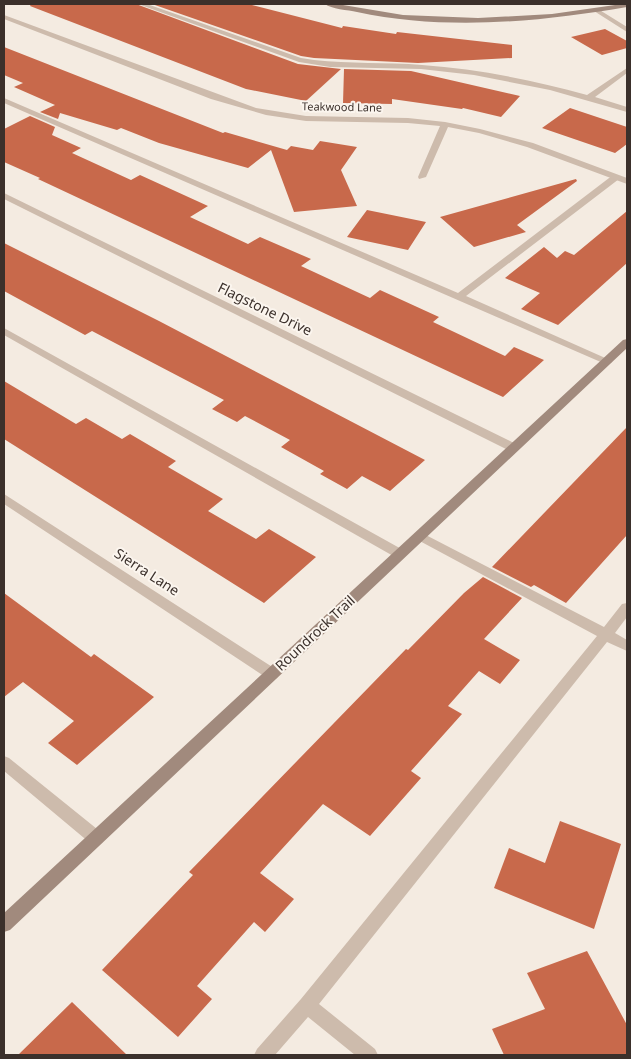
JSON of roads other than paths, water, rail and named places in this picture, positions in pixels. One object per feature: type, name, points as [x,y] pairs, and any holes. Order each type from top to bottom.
[{"type":"street","points":[[141,4],[299,60],[322,65],[420,67],[512,78],[627,110]]},
{"type":"street","points":[[328,4],[380,15],[465,21],[553,17],[627,5]]},
{"type":"street","points":[[596,10],[627,30]]},
{"type":"street","name":"Teakwood Lane","points":[[4,17],[229,102],[268,114],[314,119],[389,119],[445,124],[478,130],[523,143],[627,181]]},
{"type":"street","points":[[589,98],[627,70]]},
{"type":"street","points":[[4,100],[607,361]]},
{"type":"street","points":[[422,177],[445,124]]},
{"type":"street","points":[[459,297],[616,177]]},
{"type":"street","name":"Flagstone Drive","points":[[4,196],[514,448]]},
{"type":"street","points":[[4,331],[400,554]]},
{"type":"street","name":"Roundrock Trail","points":[[4,924],[627,342]]},
{"type":"street","name":"Sierra Lane","points":[[4,498],[272,674]]},
{"type":"street","points":[[420,536],[606,633],[627,646]]},
{"type":"street","points":[[263,1055],[307,1005],[627,608]]},
{"type":"street","points":[[4,762],[96,838]]},
{"type":"street","points":[[307,1005],[369,1055]]}]
